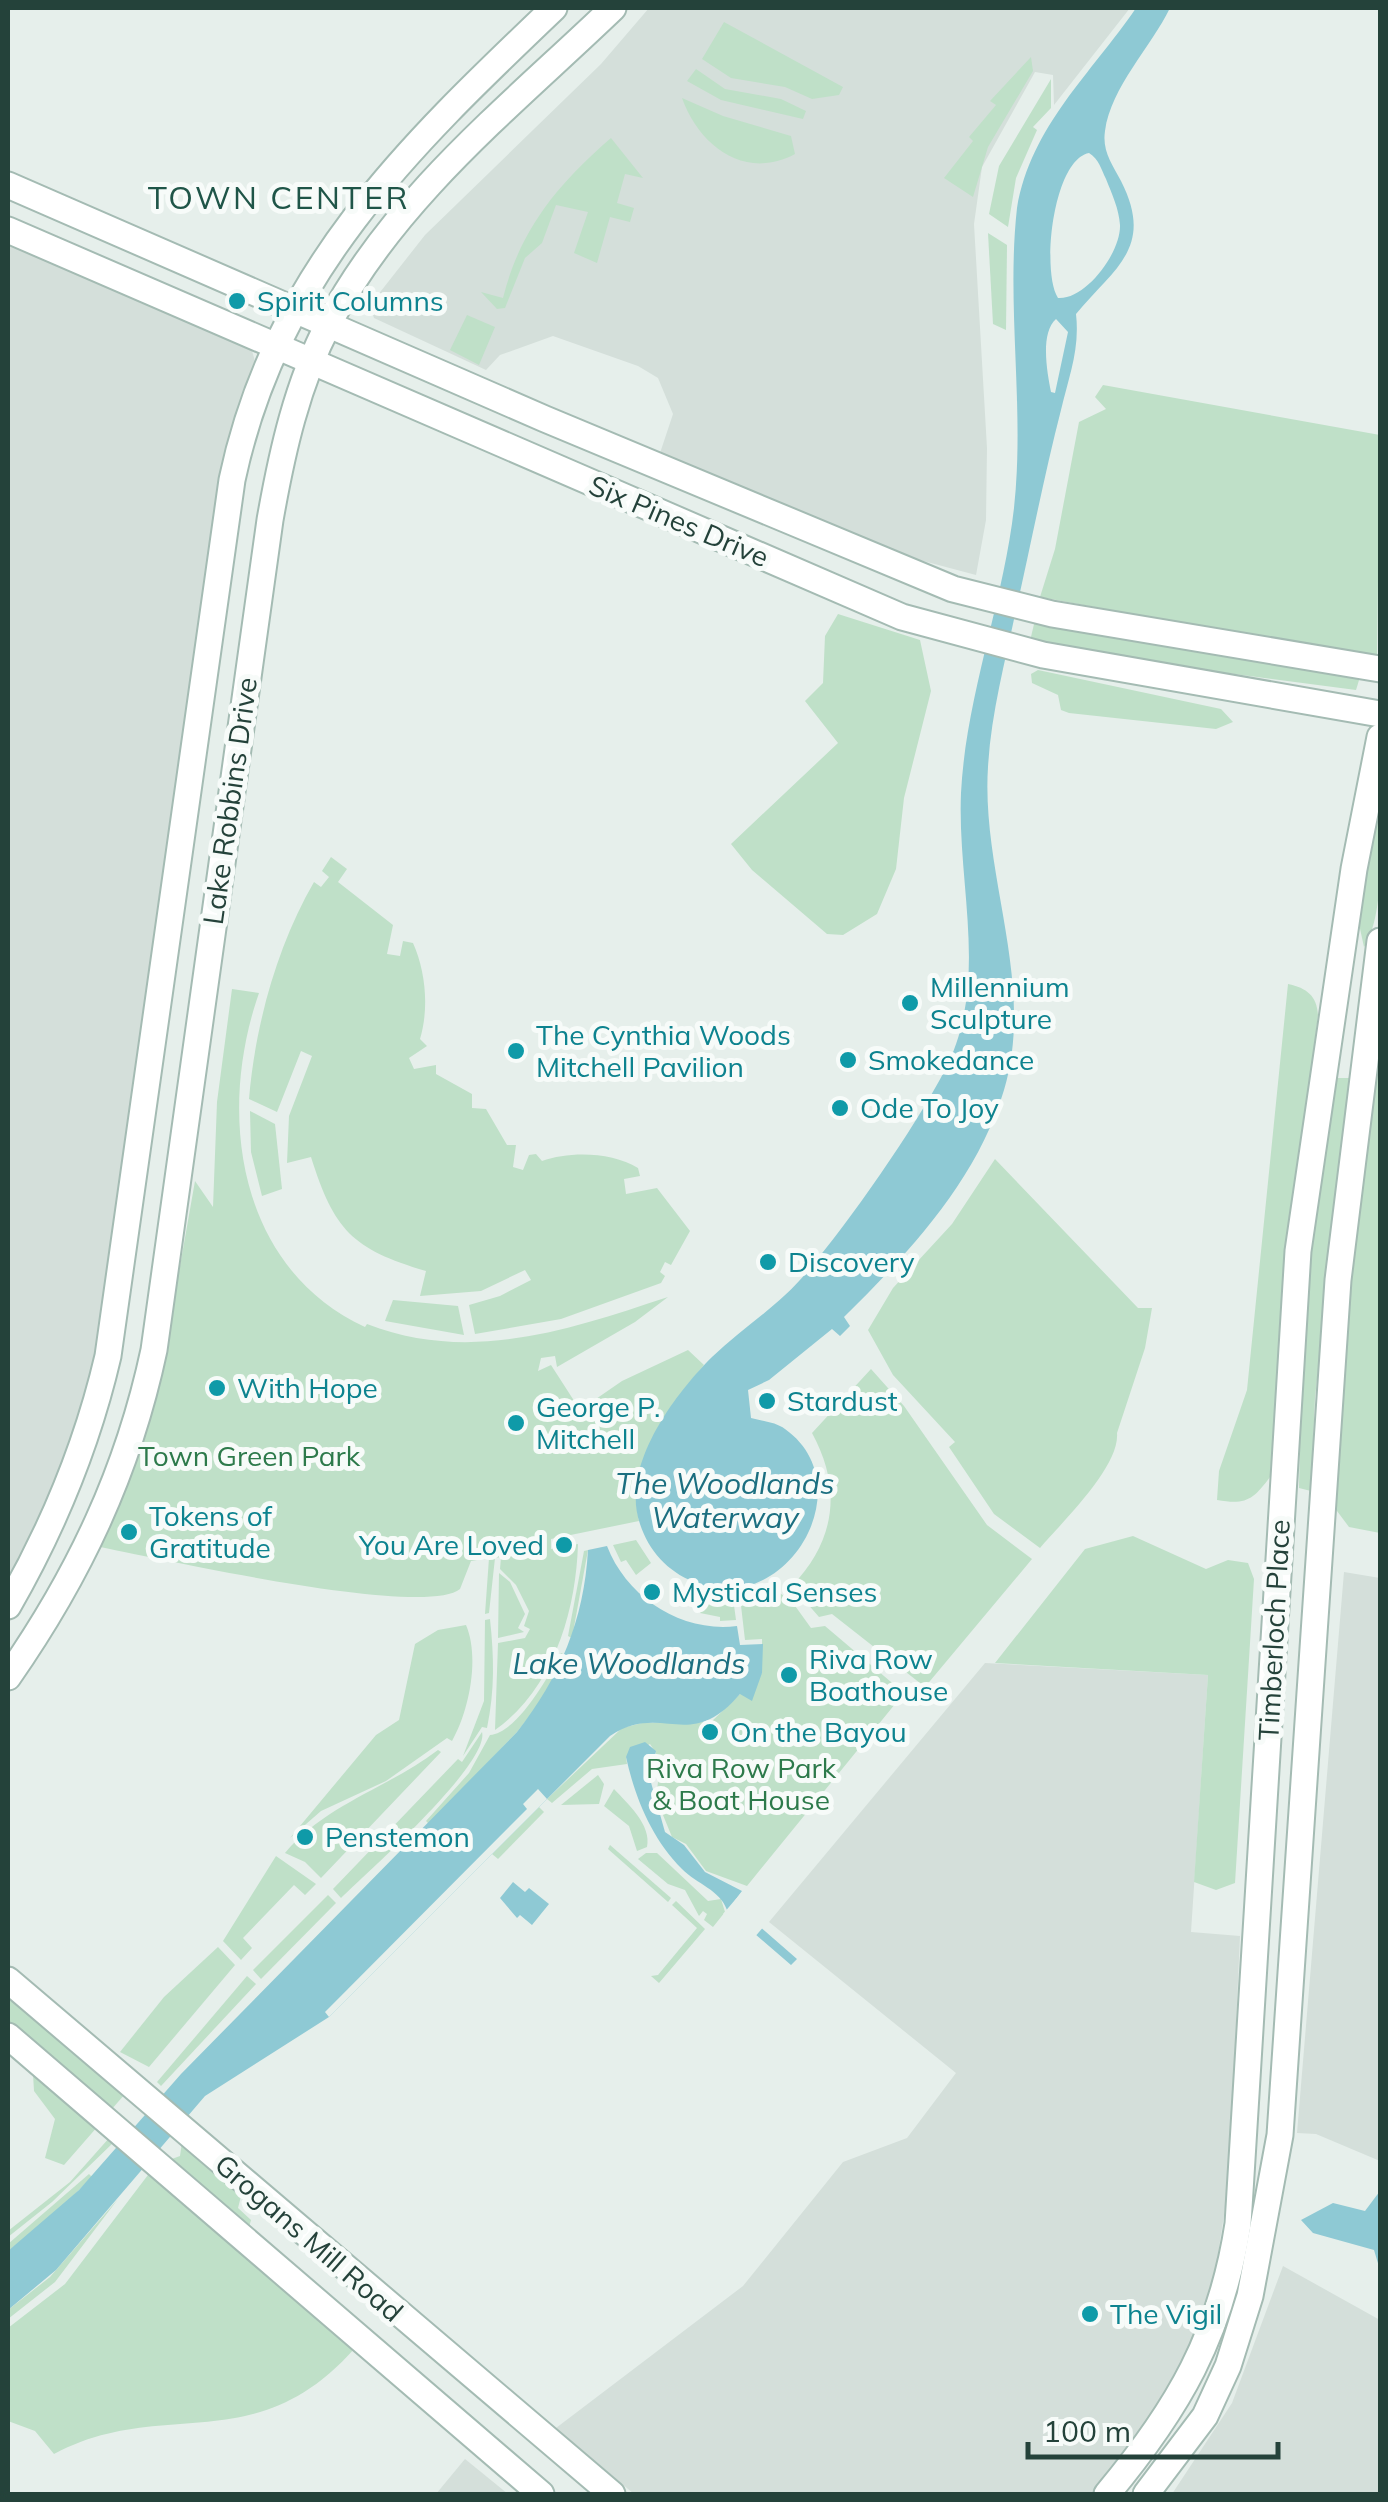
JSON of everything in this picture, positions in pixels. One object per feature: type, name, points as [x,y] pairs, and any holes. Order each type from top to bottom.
[{"type":"street","name":"Lake Robbins Drive","points":[[8,1606],[58,1512],[82,1454],[100,1391],[119,1289],[232,480],[245,424],[293,308],[327,252],[402,156],[554,8]]},
{"type":"street","name":"Lake Robbins Drive","points":[[8,1678],[16,1646],[83,1558],[124,1465],[154,1350],[272,506],[288,434],[312,361],[328,325],[375,248],[416,199],[613,8]]},
{"type":"street","name":"Six Pines Drive","points":[[8,185],[952,589],[1052,614],[1380,669]]},
{"type":"street","name":"Six Pines Drive","points":[[8,230],[942,630],[1043,655],[1380,714]]},
{"type":"street","points":[[636,502],[652,463]]},
{"type":"street","name":"Timberloch Place","points":[[1107,2494],[1148,2444],[1212,2333],[1233,2255],[1298,1251],[1325,1053],[1380,737]]},
{"type":"street","name":"Timberloch Place","points":[[1146,2494],[1172,2463],[1216,2395],[1250,2296],[1282,2121],[1338,1280],[1380,941]]},
{"type":"street","points":[[1325,1053],[1364,1058]]},
{"type":"street","points":[[82,1454],[124,1465]]},
{"type":"street","points":[[1256,1914],[1298,1916]]},
{"type":"street","name":"Grogans Mill Road","points":[[8,1980],[612,2494]]},
{"type":"street","name":"Grogans Mill Road","points":[[8,2036],[541,2494]]},
{"type":"street","points":[[1148,2444],[1172,2463]]},
{"type":"shaded area","points":[[649,8],[1130,8],[1054,105],[1053,75],[1035,72],[982,167],[974,224],[987,448],[986,520],[976,575],[897,554],[658,459],[673,414],[658,378],[638,366],[553,336],[500,355],[486,370],[374,318],[370,305],[425,235],[601,64]]},
{"type":"shaded area","points":[[8,240],[251,347],[256,365],[230,433],[217,498],[98,1355],[52,1503],[8,1585]]},
{"type":"shaded area","points":[[1344,1572],[1380,1578],[1380,2161],[1316,2134],[1297,2133]]},
{"type":"shaded area","points":[[985,1663],[1208,1675],[1191,1932],[1240,1936],[1229,2182],[1212,2294],[1193,2345],[1149,2423],[1093,2494],[634,2494],[556,2428],[743,2286],[843,2162],[907,2138],[956,2073],[769,1922]]},
{"type":"shaded area","points":[[1283,2266],[1380,2320],[1380,2494],[1172,2494],[1232,2403]]},
{"type":"shaded area","points":[[465,2459],[508,2494],[436,2494]]},
{"type":"green space","points":[[724,22],[843,87],[839,95],[812,99],[785,87],[731,78],[702,59]]},
{"type":"green space","points":[[1031,57],[1033,71],[988,147],[973,197],[944,178],[973,141],[969,137],[996,105],[990,101]]},
{"type":"green space","points":[[696,69],[725,89],[781,99],[806,111],[803,119],[721,100],[687,81]]},
{"type":"green space","points":[[1051,79],[1051,108],[1033,127],[1037,130],[1016,178],[1008,227],[989,214],[999,166]]},
{"type":"green space","points":[[682,98],[723,116],[791,136],[795,154],[759,163],[726,154],[700,131]]},
{"type":"green space","points":[[611,138],[643,178],[625,174],[617,203],[634,208],[630,222],[610,217],[597,263],[574,253],[588,212],[556,205],[542,243],[525,258],[505,308],[497,309],[481,292],[503,298],[520,250],[544,209]]},
{"type":"green space","points":[[988,233],[1007,245],[1006,330],[993,324]]},
{"type":"green space","points":[[467,315],[495,327],[479,365],[450,350]]},
{"type":"green space","points":[[1103,385],[1380,435],[1377,654],[1355,655],[1040,597],[1055,549],[1079,422],[1106,409],[1095,397]]},
{"type":"green space","points":[[838,614],[920,640],[931,691],[904,798],[896,869],[877,914],[843,935],[827,934],[752,870],[731,844],[838,743],[805,701],[823,683],[825,636]]},
{"type":"green space","points":[[1035,620],[1360,677],[1356,690],[1174,666],[1030,641]]},
{"type":"green space","points":[[1038,670],[1221,709],[1233,722],[1216,729],[1069,713],[1061,710],[1058,695],[1032,683],[1031,674]]},
{"type":"green space","points":[[1380,767],[1380,887],[1372,931],[1364,947],[1357,915]]},
{"type":"green space","points":[[331,857],[347,869],[338,882],[393,925],[387,954],[400,956],[403,941],[413,943],[425,1003],[420,1039],[427,1046],[409,1058],[414,1069],[436,1065],[436,1074],[472,1094],[472,1108],[486,1109],[507,1145],[516,1145],[513,1167],[523,1170],[529,1155],[536,1154],[542,1161],[578,1155],[604,1156],[638,1168],[640,1176],[624,1179],[626,1194],[657,1188],[690,1231],[671,1265],[665,1262],[660,1272],[665,1276],[661,1283],[561,1319],[475,1334],[469,1305],[500,1296],[531,1280],[525,1270],[481,1291],[420,1296],[426,1271],[380,1254],[349,1233],[328,1203],[311,1157],[287,1163],[289,1116],[312,1056],[301,1051],[277,1112],[249,1099],[252,1071],[262,1015],[279,960],[314,882],[321,887],[329,877],[322,871]]},
{"type":"green space","points":[[1288,984],[1310,994],[1318,1015],[1283,1296],[1270,1477],[1248,1499],[1217,1500],[1219,1471],[1247,1390]]},
{"type":"green space","name":"Town Green Park","points":[[232,989],[259,993],[246,1040],[240,1089],[240,1137],[249,1184],[265,1228],[289,1268],[323,1301],[365,1327],[367,1324],[405,1336],[443,1341],[481,1342],[556,1331],[668,1297],[635,1322],[557,1367],[555,1356],[541,1358],[538,1371],[551,1365],[580,1410],[622,1381],[688,1350],[704,1365],[664,1418],[645,1457],[637,1499],[639,1521],[551,1539],[551,1549],[578,1544],[566,1622],[558,1647],[532,1693],[495,1730],[498,1643],[525,1638],[530,1629],[524,1626],[529,1611],[516,1585],[500,1569],[501,1557],[495,1558],[489,1613],[485,1614],[489,1558],[471,1561],[460,1589],[436,1596],[395,1596],[223,1572],[90,1545],[162,1368],[195,1181],[213,1207],[217,1102]]},
{"type":"green space","points":[[1372,1072],[1380,1074],[1380,1533],[1349,1527],[1334,1507],[1343,1329]]},
{"type":"green space","points":[[1332,1078],[1349,1078],[1315,1398],[1311,1491],[1299,1488],[1303,1306]]},
{"type":"green space","points":[[250,1111],[275,1124],[282,1189],[262,1196],[251,1152]]},
{"type":"green space","points":[[995,1159],[1138,1308],[1152,1308],[1145,1348],[1109,1462],[1088,1494],[1040,1548],[994,1514],[949,1447],[955,1442],[893,1375],[868,1330],[893,1288],[952,1224]]},
{"type":"green space","points":[[393,1300],[458,1306],[464,1335],[385,1321]]},
{"type":"green space","points":[[871,1369],[904,1406],[987,1525],[1032,1559],[925,1687],[832,1614],[819,1617],[792,1586],[818,1550],[830,1513],[828,1474],[812,1433]]},
{"type":"green space","points":[[1133,1536],[1206,1569],[1228,1560],[1248,1563],[1254,1579],[1235,1883],[1216,1890],[1194,1882],[1208,1675],[995,1663],[1085,1549]]},
{"type":"green space","points":[[636,1540],[651,1563],[636,1575],[626,1560],[621,1562],[613,1545]]},
{"type":"green space","points":[[588,1550],[572,1638],[568,1636],[584,1551]]},
{"type":"green space","points":[[499,1573],[510,1582],[525,1614],[518,1628],[524,1632],[498,1638]]},
{"type":"green space","name":"Riva Row Park & Boat House","points":[[772,1587],[793,1603],[811,1628],[825,1626],[904,1693],[747,1886],[706,1871],[686,1844],[672,1837],[656,1798],[659,1774],[670,1775],[670,1767],[653,1765],[656,1753],[650,1744],[626,1757],[627,1764],[592,1769],[552,1803],[547,1799],[622,1728],[642,1723],[711,1722],[762,1673],[762,1639],[745,1640],[740,1597]]},
{"type":"green space","points":[[704,1595],[733,1598],[736,1620],[720,1621],[720,1617],[700,1613]]},
{"type":"green space","points":[[490,1619],[493,1674],[487,1728],[482,1727],[463,1756],[484,1701],[485,1620]]},
{"type":"green space","points":[[466,1625],[472,1653],[471,1684],[452,1741],[447,1738],[386,1781],[321,1811],[290,1838],[376,1735],[399,1720],[415,1644],[438,1630]]},
{"type":"green space","points":[[561,1653],[565,1655],[540,1703],[429,1824],[426,1821],[469,1773],[490,1735],[511,1725],[531,1702]]},
{"type":"green space","points":[[482,1732],[479,1747],[448,1791],[341,1898],[333,1889],[458,1759],[462,1762]]},
{"type":"green space","points":[[438,1750],[441,1752],[321,1878],[305,1862],[285,1853],[338,1809]]},
{"type":"green space","points":[[598,1775],[604,1784],[599,1804],[561,1805]]},
{"type":"green space","points":[[614,1789],[642,1823],[647,1847],[637,1851],[629,1826],[604,1806]]},
{"type":"green space","points":[[539,1807],[544,1812],[498,1859],[492,1854]]},
{"type":"green space","points":[[610,1845],[671,1898],[668,1902],[608,1849]]},
{"type":"green space","points":[[646,1853],[657,1853],[708,1901],[721,1899],[725,1912],[713,1927],[704,1920],[707,1914],[703,1911],[699,1916],[685,1890],[668,1884],[638,1859]]},
{"type":"green space","points":[[276,1856],[316,1884],[305,1895],[294,1885],[243,1938],[252,1948],[241,1960],[223,1941]]},
{"type":"green space","points":[[328,1895],[336,1903],[261,1979],[253,1970]]},
{"type":"green space","points":[[676,1901],[705,1929],[659,1983],[651,1976],[658,1975],[697,1928],[672,1905]]},
{"type":"green space","points":[[218,1947],[235,1965],[149,2067],[120,2052],[164,1997]]},
{"type":"green space","points":[[247,1976],[256,1984],[161,2086],[157,2082]]},
{"type":"green space","points":[[8,1994],[125,2094],[111,2110],[8,2024]]},
{"type":"green space","points":[[33,2074],[98,2126],[64,2165],[45,2158],[55,2119],[34,2091]]},
{"type":"green space","points":[[110,2137],[115,2141],[52,2202],[8,2237],[8,2231],[70,2182]]},
{"type":"green space","points":[[182,2142],[242,2192],[238,2208],[251,2220],[249,2227],[169,2160],[180,2156]]},
{"type":"green space","points":[[151,2171],[355,2348],[318,2383],[281,2404],[245,2416],[95,2437],[54,2454],[35,2431],[8,2421],[8,2328],[65,2284]]},
{"type":"green space","points":[[89,2174],[92,2177],[52,2217],[8,2251],[8,2244]]},
{"type":"green space","points":[[118,2199],[55,2282],[8,2319],[8,2310],[50,2277]]},
{"type":"water","name":"The Woodlands Waterway","points":[[1136,8],[1170,8],[1123,83],[1105,131],[1108,157],[1130,204],[1132,240],[1116,269],[1076,314],[1073,362],[992,727],[988,807],[1014,1010],[1004,1090],[992,1123],[959,1184],[916,1241],[844,1317],[850,1326],[840,1336],[832,1329],[769,1380],[748,1390],[751,1418],[785,1429],[808,1453],[817,1482],[815,1512],[804,1541],[784,1565],[759,1582],[728,1589],[694,1582],[660,1559],[640,1524],[637,1479],[654,1433],[697,1373],[796,1284],[843,1227],[916,1120],[945,1070],[958,1037],[969,968],[961,828],[964,757],[1009,544],[1017,470],[1013,283],[1017,208],[1024,179],[1049,126]],"holes":[[[1089,153],[1099,164],[1115,202],[1119,236],[1108,260],[1090,283],[1069,297],[1058,298],[1051,265],[1054,218],[1067,175],[1077,160]],[[1056,319],[1068,332],[1055,393],[1051,392],[1046,353],[1048,333]]]},
{"type":"water","name":"Lake Woodlands","points":[[607,1546],[628,1581],[659,1608],[696,1624],[737,1626],[740,1645],[763,1644],[762,1673],[752,1701],[740,1694],[706,1721],[646,1723],[610,1736],[329,2017],[205,2096],[56,2270],[8,2310],[8,2251],[79,2190],[181,2074],[517,1732],[546,1690],[567,1647],[581,1600],[588,1550]]},
{"type":"water","points":[[645,1742],[656,1751],[650,1779],[665,1832],[684,1845],[705,1872],[742,1891],[733,1903],[797,1959],[791,1965],[727,1910],[714,1892],[682,1869],[662,1845],[640,1803],[626,1757],[630,1747]]},
{"type":"water","points":[[513,1882],[525,1892],[529,1888],[549,1904],[532,1925],[520,1915],[517,1918],[500,1898]]},
{"type":"water","points":[[1380,2191],[1380,2270],[1374,2250],[1313,2233],[1301,2220],[1333,2203],[1365,2211]]},
{"type":"pier","points":[[538,1789],[547,1799],[329,2017],[325,2012],[527,1809],[523,1804]]},
{"type":"pier","points":[[746,1887],[739,1902],[765,1925],[753,1939],[723,1914]]},
{"type":"place","name":"Spirit Columns","points":[[237,301]]},
{"type":"place","name":"Millennium Sculpture","points":[[910,1003]]},
{"type":"place","name":"The Cynthia Woods Mitchell Pavilion","points":[[516,1051]]},
{"type":"place","name":"Smokedance","points":[[848,1060]]},
{"type":"place","name":"Ode To Joy","points":[[840,1108]]},
{"type":"place","name":"Discovery","points":[[768,1262]]},
{"type":"place","name":"With Hope","points":[[217,1388]]},
{"type":"place","name":"Stardust","points":[[767,1401]]},
{"type":"place","name":"George P. Mitchell","points":[[516,1423]]},
{"type":"place","name":"Tokens of Gratitude","points":[[129,1532]]},
{"type":"place","name":"You Are Loved","points":[[564,1545]]},
{"type":"place","name":"Mystical Senses","points":[[652,1592]]},
{"type":"place","name":"Riva Row Boathouse","points":[[789,1675]]},
{"type":"place","name":"On the Bayou","points":[[710,1732]]},
{"type":"place","name":"Penstemon","points":[[305,1837]]},
{"type":"place","name":"The Vigil","points":[[1090,2314]]},
{"type":"district","name":"TOWN CENTER","points":[[279,198]]}]
